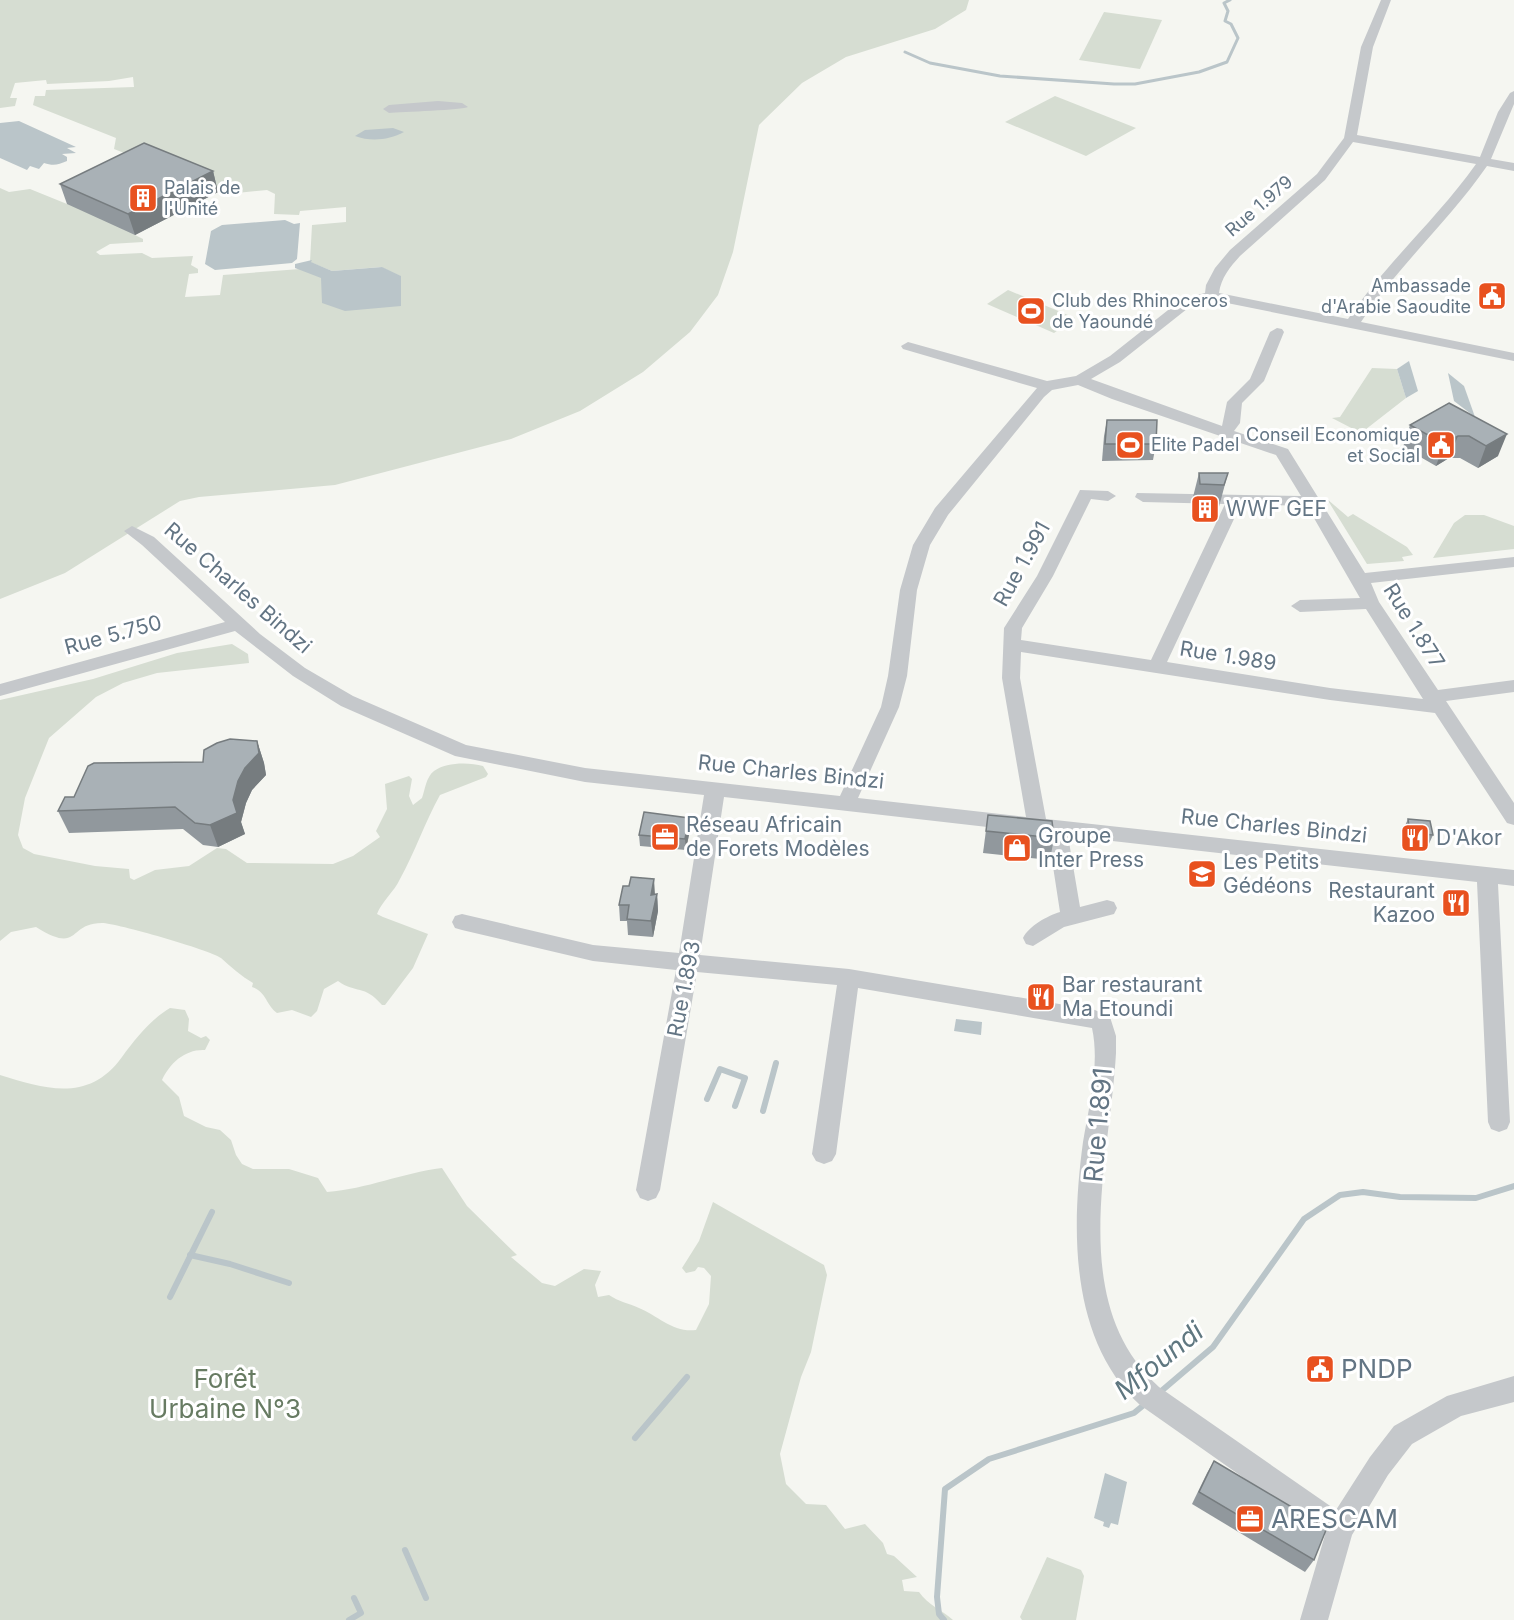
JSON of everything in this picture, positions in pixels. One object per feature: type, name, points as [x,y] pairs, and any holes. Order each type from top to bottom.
[{"type":"street","name":"Rue 1.979","points":[[1212,296],[1213,285],[1222,268],[1235,253],[1322,177],[1350,138],[1367,46],[1386,0]]},
{"type":"street","points":[[1353,323],[1399,260],[1455,201],[1483,164],[1495,129],[1514,95]]},
{"type":"street","points":[[389,109],[438,105],[462,107]]},
{"type":"street","points":[[1350,138],[1483,164],[1514,167]]},
{"type":"street","points":[[908,346],[1047,386],[1080,380],[1115,359],[1188,302],[1212,296],[1514,357]]},
{"type":"street","points":[[1226,431],[1232,423],[1235,402],[1257,381],[1277,332]]},
{"type":"street","points":[[1080,380],[1116,396],[1226,431],[1282,452],[1360,579]]},
{"type":"street","points":[[846,802],[882,728],[894,694],[908,587],[917,555],[941,512],[1047,386]]},
{"type":"street","name":"Rue 1.991","points":[[1037,824],[1011,678],[1013,628],[1045,576],[1086,493],[1108,496]]},
{"type":"street","points":[[1143,497],[1313,501]]},
{"type":"street","points":[[1156,668],[1235,500]]},
{"type":"street","name":"Rue Charles Bindzi","points":[[132,531],[148,541],[237,624],[299,672],[347,701],[462,751],[585,775],[846,802],[1514,878]]},
{"type":"street","name":"Rue 1.877","points":[[1514,562],[1360,579],[1371,603],[1435,702],[1514,686]]},
{"type":"street","points":[[1300,606],[1371,603]]},
{"type":"street","name":"Rue 5.750","points":[[0,690],[237,624]]},
{"type":"street","name":"Rue 1.989","points":[[1011,644],[1156,668],[1435,702]]},
{"type":"street","points":[[1435,702],[1514,818]]},
{"type":"street","name":"Rue 1.893","points":[[648,1190],[655,1139],[690,961],[715,788]]},
{"type":"street","points":[[1058,826],[1058,840],[1071,916]]},
{"type":"street","points":[[1487,874],[1499,1122]]},
{"type":"street","points":[[1033,938],[1058,921],[1107,908]]},
{"type":"street","name":"Rue 1.891","points":[[462,922],[593,952],[849,978],[1095,1018],[1102,1023],[1105,1031],[1103,1072],[1092,1167],[1091,1276],[1104,1330],[1120,1363],[1132,1380],[1171,1411],[1340,1529]]},
{"type":"street","points":[[825,1154],[849,978]]},
{"type":"street","points":[[1314,1620],[1340,1529],[1379,1466],[1403,1435],[1456,1405],[1514,1389]]},
{"type":"green space","points":[[0,0],[969,0],[966,10],[935,29],[846,57],[802,83],[759,125],[733,252],[718,295],[690,332],[643,372],[580,411],[511,439],[335,485],[199,497],[180,501],[65,573],[0,599],[0,188],[9,192],[30,189],[67,204],[150,163],[114,149],[116,138],[33,105],[35,96],[45,96],[46,90],[134,87],[133,77],[109,81],[47,84],[46,80],[15,83],[10,98],[17,98],[15,106],[0,108]],"holes":[[[267,190],[275,194],[274,214],[299,215],[300,211],[346,207],[346,222],[312,225],[310,262],[332,271],[381,267],[400,276],[401,306],[300,269],[223,275],[220,295],[185,297],[189,274],[198,273],[198,269],[191,265],[193,256],[152,258],[142,253],[100,255],[96,252],[110,244],[143,242],[143,239],[135,235],[218,192],[227,194]]]},
{"type":"green space","points":[[1104,12],[1162,20],[1140,69],[1079,60]]},
{"type":"green space","points":[[1055,96],[1136,128],[1086,156],[1005,122]]},
{"type":"green space","name":"Club des Rhinoceros de Yaoundé","points":[[1008,290],[1075,318],[1054,333],[987,304]]},
{"type":"green space","points":[[1372,368],[1397,369],[1406,398],[1361,433],[1332,418],[1340,417]]},
{"type":"green space","points":[[1327,499],[1348,517],[1353,514],[1407,547],[1413,555],[1402,557],[1404,561],[1367,564]]},
{"type":"green space","points":[[1465,515],[1484,515],[1514,526],[1514,549],[1433,558],[1454,523]]},
{"type":"green space","points":[[232,644],[248,654],[249,663],[157,673],[123,683],[96,697],[49,738],[25,798],[18,835],[23,848],[34,854],[95,866],[129,869],[130,878],[134,880],[155,870],[189,866],[217,848],[226,849],[247,863],[333,864],[353,856],[380,837],[376,831],[387,809],[385,784],[409,776],[412,779],[409,796],[413,805],[422,798],[429,777],[439,768],[458,764],[483,766],[488,774],[486,777],[440,795],[400,879],[377,914],[428,934],[413,968],[385,1005],[370,994],[338,981],[324,989],[317,1011],[311,1017],[292,1010],[277,1013],[263,995],[252,987],[253,983],[221,958],[182,943],[111,924],[91,924],[67,938],[50,935],[36,927],[11,932],[0,941],[0,700],[93,679],[177,653]]},
{"type":"green space","name":"Forêt Urbaine N°3","points":[[170,1008],[185,1010],[189,1019],[188,1031],[201,1038],[206,1036],[210,1040],[205,1050],[191,1052],[179,1058],[162,1080],[179,1097],[184,1116],[206,1127],[220,1130],[231,1140],[242,1164],[253,1169],[289,1169],[318,1178],[327,1192],[356,1188],[442,1168],[467,1206],[517,1255],[511,1257],[542,1283],[555,1286],[584,1269],[601,1271],[595,1285],[598,1297],[609,1295],[680,1329],[696,1330],[709,1304],[711,1276],[704,1268],[698,1267],[695,1271],[686,1273],[682,1268],[699,1241],[713,1202],[824,1265],[827,1275],[811,1352],[801,1377],[780,1454],[786,1484],[806,1504],[826,1505],[845,1529],[865,1524],[883,1543],[887,1554],[894,1556],[917,1577],[902,1580],[904,1591],[919,1592],[953,1620],[0,1620],[0,1075],[50,1088],[81,1087],[109,1072],[138,1036]]},
{"type":"green space","points":[[1047,1557],[1081,1570],[1084,1576],[1076,1620],[1022,1620],[1020,1617]]},
{"type":"shaded area","points":[[19,121],[76,147],[67,148],[76,153],[62,154],[67,157],[67,161],[53,165],[44,163],[39,169],[30,166],[27,170],[0,158],[0,123]]},
{"type":"shaded area","points":[[393,128],[404,132],[380,139],[355,136],[365,130]]},
{"type":"shaded area","points":[[285,220],[294,224],[300,223],[297,259],[292,263],[215,270],[205,264],[211,231],[222,225]]},
{"type":"shaded area","points":[[312,260],[311,262],[332,271],[382,267],[401,276],[401,306],[345,311],[322,303],[321,278],[295,268],[295,264]]},
{"type":"shaded area","points":[[1409,361],[1418,391],[1406,398],[1397,369]]},
{"type":"shaded area","points":[[1448,373],[1464,386],[1475,417],[1454,401]]},
{"type":"shaded area","points":[[956,1019],[982,1022],[981,1035],[954,1031]]},
{"type":"shaded area","points":[[1105,1473],[1127,1482],[1118,1525],[1111,1523],[1109,1528],[1103,1526],[1104,1522],[1094,1518]]},
{"type":"building","points":[[144,143],[213,171],[128,214],[60,184]]},
{"type":"building","points":[[1449,403],[1507,434],[1486,446],[1469,436],[1458,436],[1444,444],[1410,425]]},
{"type":"building","points":[[1107,420],[1157,420],[1156,444],[1105,444]]},
{"type":"building","points":[[1199,473],[1228,473],[1224,485],[1200,484]]},
{"type":"building","points":[[230,739],[257,741],[259,753],[245,768],[238,781],[233,800],[237,813],[210,825],[195,823],[175,807],[58,811],[65,797],[74,797],[88,766],[94,763],[203,762],[204,750]]},
{"type":"building","points":[[644,812],[689,818],[685,839],[639,835]]},
{"type":"building","points":[[988,815],[1052,821],[1054,838],[986,831]]},
{"type":"building","points":[[1408,819],[1430,821],[1433,835],[1410,833]]},
{"type":"building","points":[[631,877],[654,879],[651,895],[657,894],[651,921],[627,919],[629,905],[619,905],[623,886],[629,886]]},
{"type":"building","points":[[1214,1461],[1317,1522],[1326,1530],[1314,1560],[1199,1492]]},
{"type":"waterway","points":[[905,52],[930,63],[1000,76],[1135,84],[1199,72],[1227,62],[1238,38],[1231,24],[1225,21],[1228,11],[1224,3],[1230,0]]},
{"type":"waterway","points":[[763,1111],[776,1063]]},
{"type":"waterway","points":[[707,1099],[720,1069],[745,1078],[735,1106]]},
{"type":"waterway","name":"Mfoundi","points":[[1159,1393],[1213,1347],[1304,1219],[1340,1195],[1363,1192],[1400,1197],[1476,1198],[1514,1186]]},
{"type":"waterway","points":[[191,1255],[212,1212]]},
{"type":"waterway","points":[[170,1297],[191,1255]]},
{"type":"waterway","points":[[191,1255],[230,1264],[289,1283]]},
{"type":"waterway","points":[[635,1438],[687,1377]]},
{"type":"waterway","name":"Mfoundi","points":[[944,1620],[939,1614],[937,1597],[945,1489],[989,1459],[1134,1413],[1145,1404]]},
{"type":"waterway","points":[[405,1550],[426,1598]]},
{"type":"waterway","points":[[349,1620],[361,1613],[354,1598]]},
{"type":"place","name":"Palais de l'Unité","points":[[143,198]]},
{"type":"place","name":"Ambassade d'Arabie Saoudite","points":[[1492,296]]},
{"type":"place","name":"Club des Rhinoceros de Yaoundé","points":[[1031,311]]},
{"type":"place","name":"Elite Padel","points":[[1130,445]]},
{"type":"place","name":"Conseil Economique et Social","points":[[1441,445]]},
{"type":"place","name":"WWF GEF","points":[[1205,509]]},
{"type":"place","name":"Réseau Africain de Forets Modèles","points":[[665,837]]},
{"type":"place","name":"D'Akor","points":[[1415,838]]},
{"type":"place","name":"Groupe Inter Press","points":[[1017,848]]},
{"type":"place","name":"Les Petits Gédéons","points":[[1202,874]]},
{"type":"place","name":"Restaurant Kazoo","points":[[1456,903]]},
{"type":"place","name":"Bar restaurant Ma Etoundi","points":[[1041,997]]},
{"type":"place","name":"PNDP","points":[[1320,1369]]},
{"type":"place","name":"ARESCAM","points":[[1250,1519]]}]
